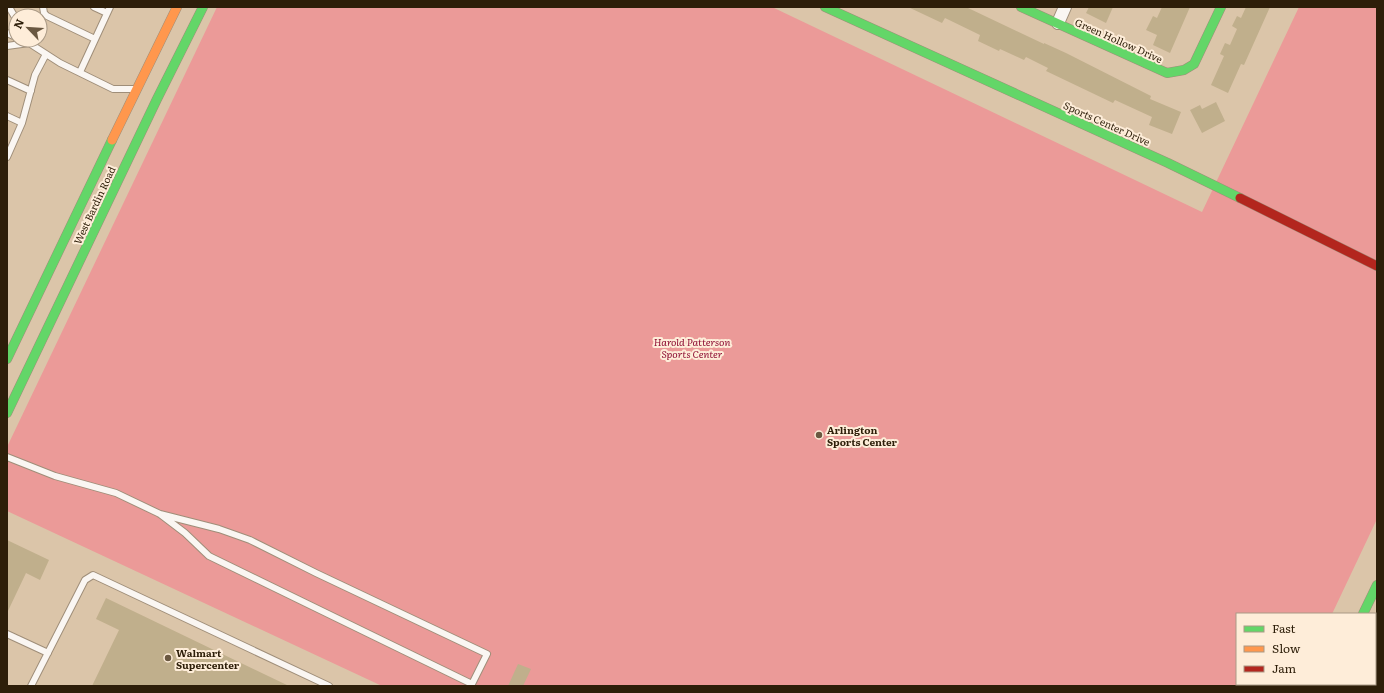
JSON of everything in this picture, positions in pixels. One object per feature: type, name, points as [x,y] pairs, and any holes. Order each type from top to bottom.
[{"type":"street","name":"West Bardin Road","points":[[7,413],[146,94],[177,7]]},
{"type":"street","name":"West Bardin Road","points":[[7,359],[146,94],[202,7]]},
{"type":"street","name":"Sports Center Drive","points":[[825,7],[1168,162],[1377,266]]},
{"type":"street","name":"Green Hollow Drive","points":[[1021,7],[1167,73],[1184,70],[1194,64],[1221,7]]},
{"type":"street","points":[[1058,23],[1065,7]]},
{"type":"street","points":[[1363,613],[1377,585]]},
{"type":"lane","points":[[43,7],[44,13],[47,16],[95,39]]},
{"type":"lane","points":[[80,72],[108,10],[94,7]]},
{"type":"lane","points":[[37,48],[113,89],[146,94]]},
{"type":"lane","points":[[7,157],[22,124],[36,75],[46,54]]},
{"type":"lane","points":[[7,80],[31,91]]},
{"type":"lane","points":[[7,116],[22,124]]},
{"type":"lane","points":[[7,457],[55,476],[116,493],[160,514],[219,529],[250,540],[487,654],[472,685],[209,556],[185,533],[160,514]]},
{"type":"lane","points":[[31,686],[84,580],[93,575],[329,686]]},
{"type":"lane","points":[[7,634],[48,653]]},
{"type":"green space","name":"Harold Patterson Sports Center","points":[[217,7],[772,7],[1202,212],[1299,7],[1377,7],[1377,519],[1332,613],[1236,613],[1236,685],[1297,686],[382,686],[7,511],[7,447]]},
{"type":"building","points":[[908,7],[966,7],[1066,53],[1151,96],[1150,99],[1181,112],[1172,134],[1149,125],[1152,117],[1115,100],[1113,103],[1046,71],[1048,68],[1026,57],[1024,60],[1000,49],[999,51],[978,41],[980,35],[945,18],[942,23]]},
{"type":"building","points":[[1089,7],[1113,7],[1106,23],[1086,13]]},
{"type":"building","points":[[1162,7],[1190,7],[1170,53],[1153,45],[1157,35],[1146,30],[1153,16],[1157,18]]},
{"type":"building","points":[[1246,7],[1270,7],[1244,65],[1241,64],[1228,93],[1211,85],[1224,56],[1220,54],[1225,43],[1230,45],[1237,29],[1232,26],[1237,16],[1241,18]]},
{"type":"building","points":[[1216,102],[1225,121],[1202,133],[1190,110],[1200,105],[1202,109]]},
{"type":"building","points":[[7,540],[49,560],[40,580],[26,573],[7,613]]},
{"type":"building","name":"Walmart Supercenter","points":[[106,598],[289,686],[92,686],[119,630],[96,619]]},
{"type":"building","points":[[518,664],[531,669],[523,686],[508,686]]},
{"type":"traffic: fast","points":[[7,413],[157,99],[203,7]]},
{"type":"traffic: fast","points":[[825,7],[1168,163],[1240,198]]},
{"type":"traffic: fast","points":[[1021,7],[1167,73],[1184,70],[1194,64],[1221,7]]},
{"type":"traffic: fast","points":[[7,359],[112,140]]},
{"type":"traffic: fast","points":[[1363,613],[1377,585]]},
{"type":"traffic: slow","points":[[112,140],[177,7]]},
{"type":"traffic: jam","points":[[1240,198],[1377,266]]},
{"type":"place","name":"Arlington Sports Center","points":[[819,435]]},
{"type":"place","name":"Walmart Supercenter","points":[[168,658]]}]
